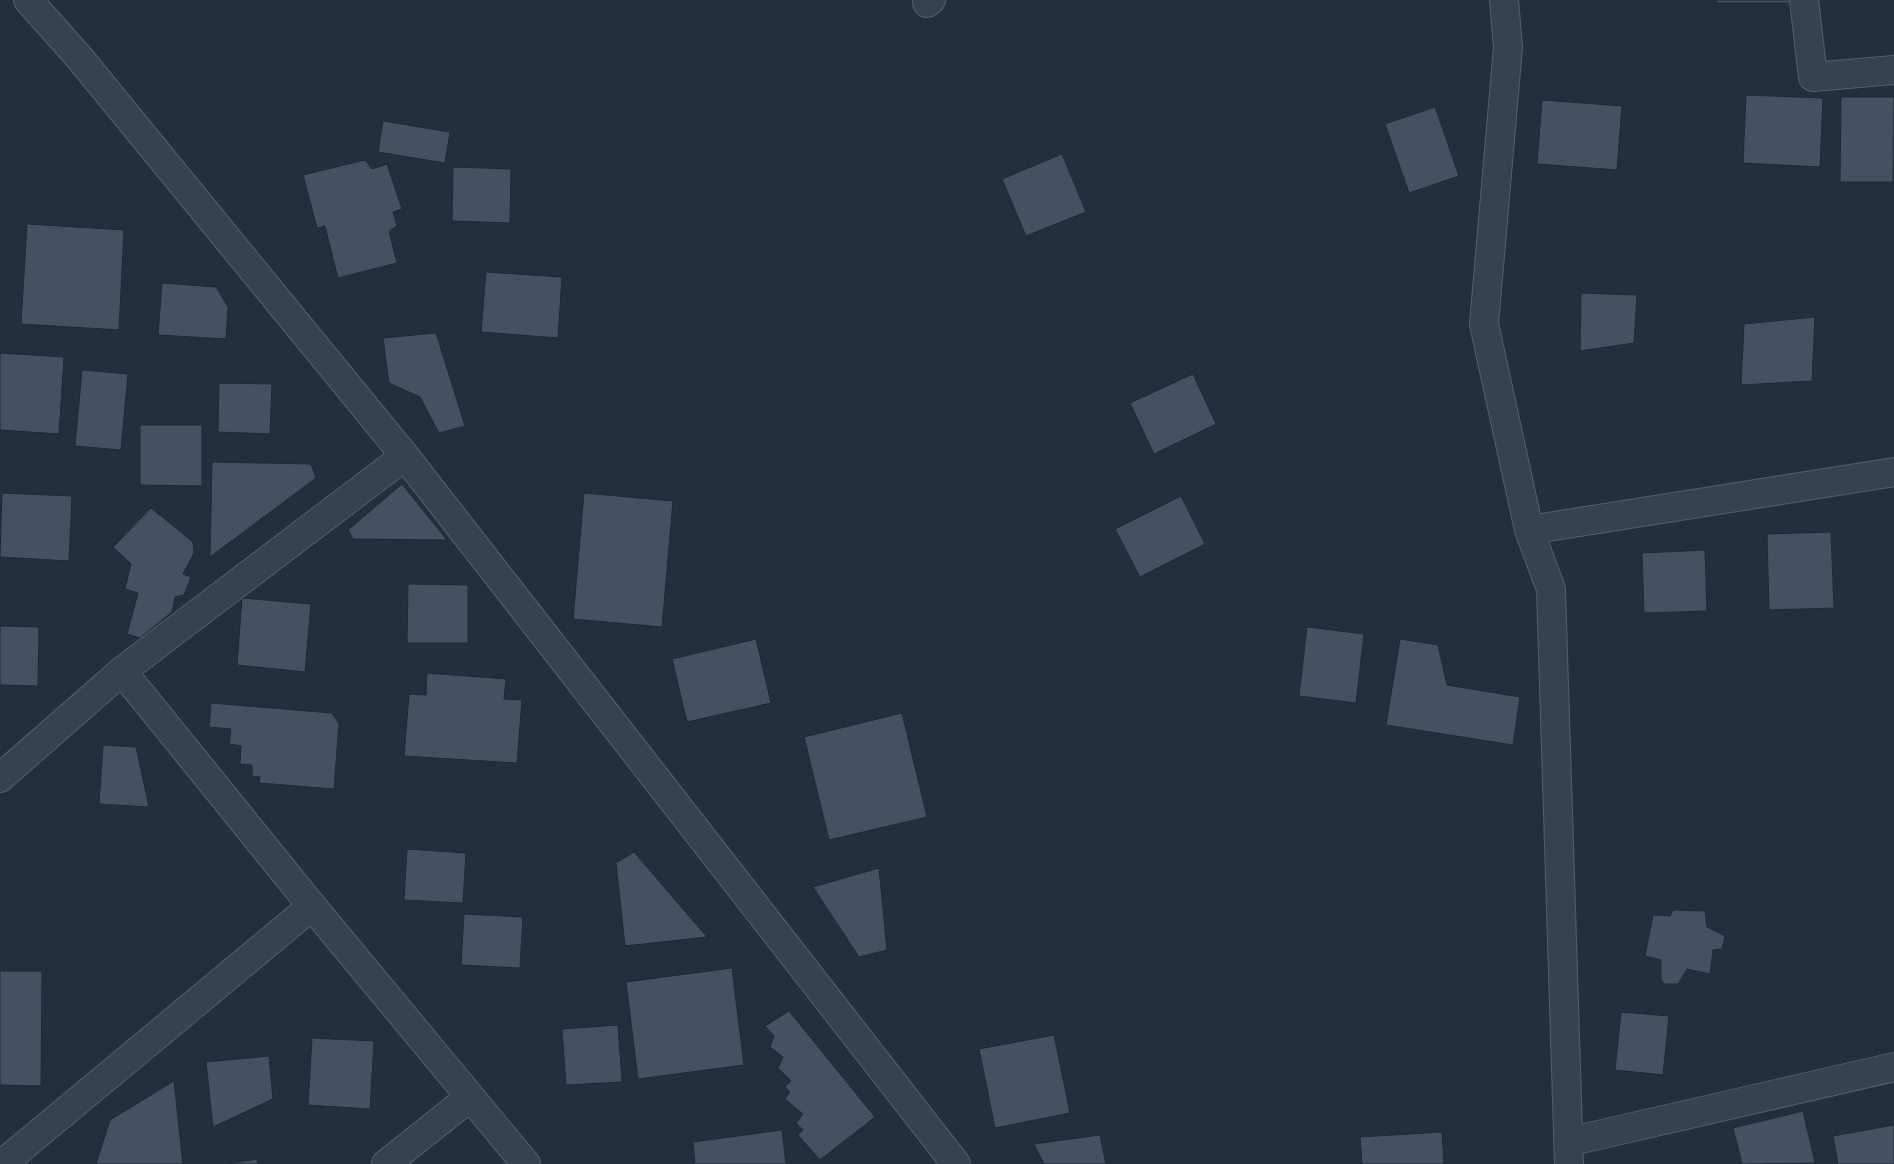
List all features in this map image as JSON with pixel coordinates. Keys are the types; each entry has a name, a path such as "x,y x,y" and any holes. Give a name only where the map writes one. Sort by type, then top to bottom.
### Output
{"street":[{"path":"28,0 78,56 405,456 956,1164"},
{"path":"1504,0 1508,47 1484,324 1529,530 1550,589 1568,1153 1894,1067"},
{"path":"1804,0 1813,77 1894,70"},
{"path":"0,778 122,671 405,456"},
{"path":"1529,530 1894,472"},
{"path":"122,671 312,906 526,1164"},
{"path":"2,1164 312,906"},
{"path":"386,1164 470,1097"}],"building":[{"path":"1716,0 1796,0 1796,3 1717,3"},
{"path":"1746,95 1823,98 1820,167 1743,163"},
{"path":"1841,97 1894,97 1893,182 1840,182"},
{"path":"1542,100 1622,106 1617,170 1537,164"},
{"path":"1435,107 1459,176 1409,193 1385,124"},
{"path":"383,121 450,132 445,163 378,152"},
{"path":"1062,154 1086,212 1026,236 1002,179"},
{"path":"365,160 372,169 387,164 402,209 393,212 397,226 389,231 397,263 338,278 325,226 317,228 303,175"},
{"path":"453,167 511,169 510,223 452,221"},
{"path":"27,224 124,230 119,330 21,324"},
{"path":"486,272 562,277 558,338 481,332"},
{"path":"162,283 216,287 228,307 226,339 158,335"},
{"path":"1581,293 1637,295 1634,343 1580,351"},
{"path":"1815,317 1812,381 1741,385 1744,324"},
{"path":"436,333 465,426 439,433 420,397 389,383 383,338"},
{"path":"0,353 64,357 59,434 0,430"},
{"path":"82,370 128,374 121,450 75,446"},
{"path":"1193,374 1216,424 1154,454 1130,403"},
{"path":"219,383 272,384 270,434 218,432"},
{"path":"140,425 202,425 202,486 140,485"},
{"path":"212,462 311,464 316,478 210,557"},
{"path":"402,484 447,540 353,539 348,530"},
{"path":"2,493 72,496 69,561 0,557"},
{"path":"584,493 673,501 662,627 573,619"},
{"path":"1181,496 1205,544 1140,577 1115,529"},
{"path":"151,508 193,542 194,553 183,574 191,577 184,595 175,597 172,612 140,638 127,634 138,593 125,589 131,564 113,547"},
{"path":"1831,532 1834,608 1769,610 1767,534"},
{"path":"1705,550 1707,611 1644,613 1642,553"},
{"path":"408,584 468,585 468,643 407,643"},
{"path":"242,598 311,604 305,672 237,665"},
{"path":"0,626 39,627 38,686 0,685"},
{"path":"1307,627 1364,634 1356,703 1299,696"},
{"path":"756,639 771,703 687,722 672,659"},
{"path":"1400,639 1438,645 1447,685 1520,697 1513,745 1386,725"},
{"path":"427,673 506,679 504,699 522,700 517,763 404,756 409,694 426,695"},
{"path":"211,703 332,713 339,724 334,789 259,783 260,777 252,776 252,765 240,764 241,746 229,744 231,729 209,727"},
{"path":"902,713 927,817 829,840 804,737"},
{"path":"103,745 136,747 149,807 99,804"},
{"path":"407,849 466,853 463,903 404,900"},
{"path":"634,852 707,937 625,946 616,863"},
{"path":"879,868 887,950 859,957 813,887"},
{"path":"1673,910 1705,911 1707,927 1725,936 1722,949 1713,950 1710,974 1687,969 1678,984 1665,984 1661,980 1661,960 1645,956 1653,915 1670,916"},
{"path":"464,914 523,917 520,968 461,965"},
{"path":"732,968 744,1065 638,1079 626,982"},
{"path":"0,971 42,971 41,1086 0,1085"},
{"path":"789,1011 875,1117 820,1160 798,1135 803,1130 796,1123 803,1114 785,1099 790,1092 785,1087 791,1081 778,1068 783,1057 770,1047 774,1036 765,1026"},
{"path":"1621,1012 1669,1016 1663,1075 1615,1070"},
{"path":"618,1025 622,1082 566,1085 562,1029"},
{"path":"1054,1035 1070,1113 995,1128 979,1049"},
{"path":"312,1038 374,1041 370,1109 308,1105"},
{"path":"269,1056 273,1099 213,1127 206,1062"},
{"path":"174,1081 183,1164 96,1164 110,1120"},
{"path":"1803,1111 1815,1163 1742,1164 1733,1128"},
{"path":"1894,1125 1894,1164 1838,1164 1833,1136"},
{"path":"782,1130 786,1164 695,1164 693,1142"},
{"path":"1442,1132 1444,1164 1362,1164 1360,1137"},
{"path":"1100,1135 1106,1164 1044,1164 1034,1144"},
{"path":"257,1159 258,1164 228,1164"}]}
